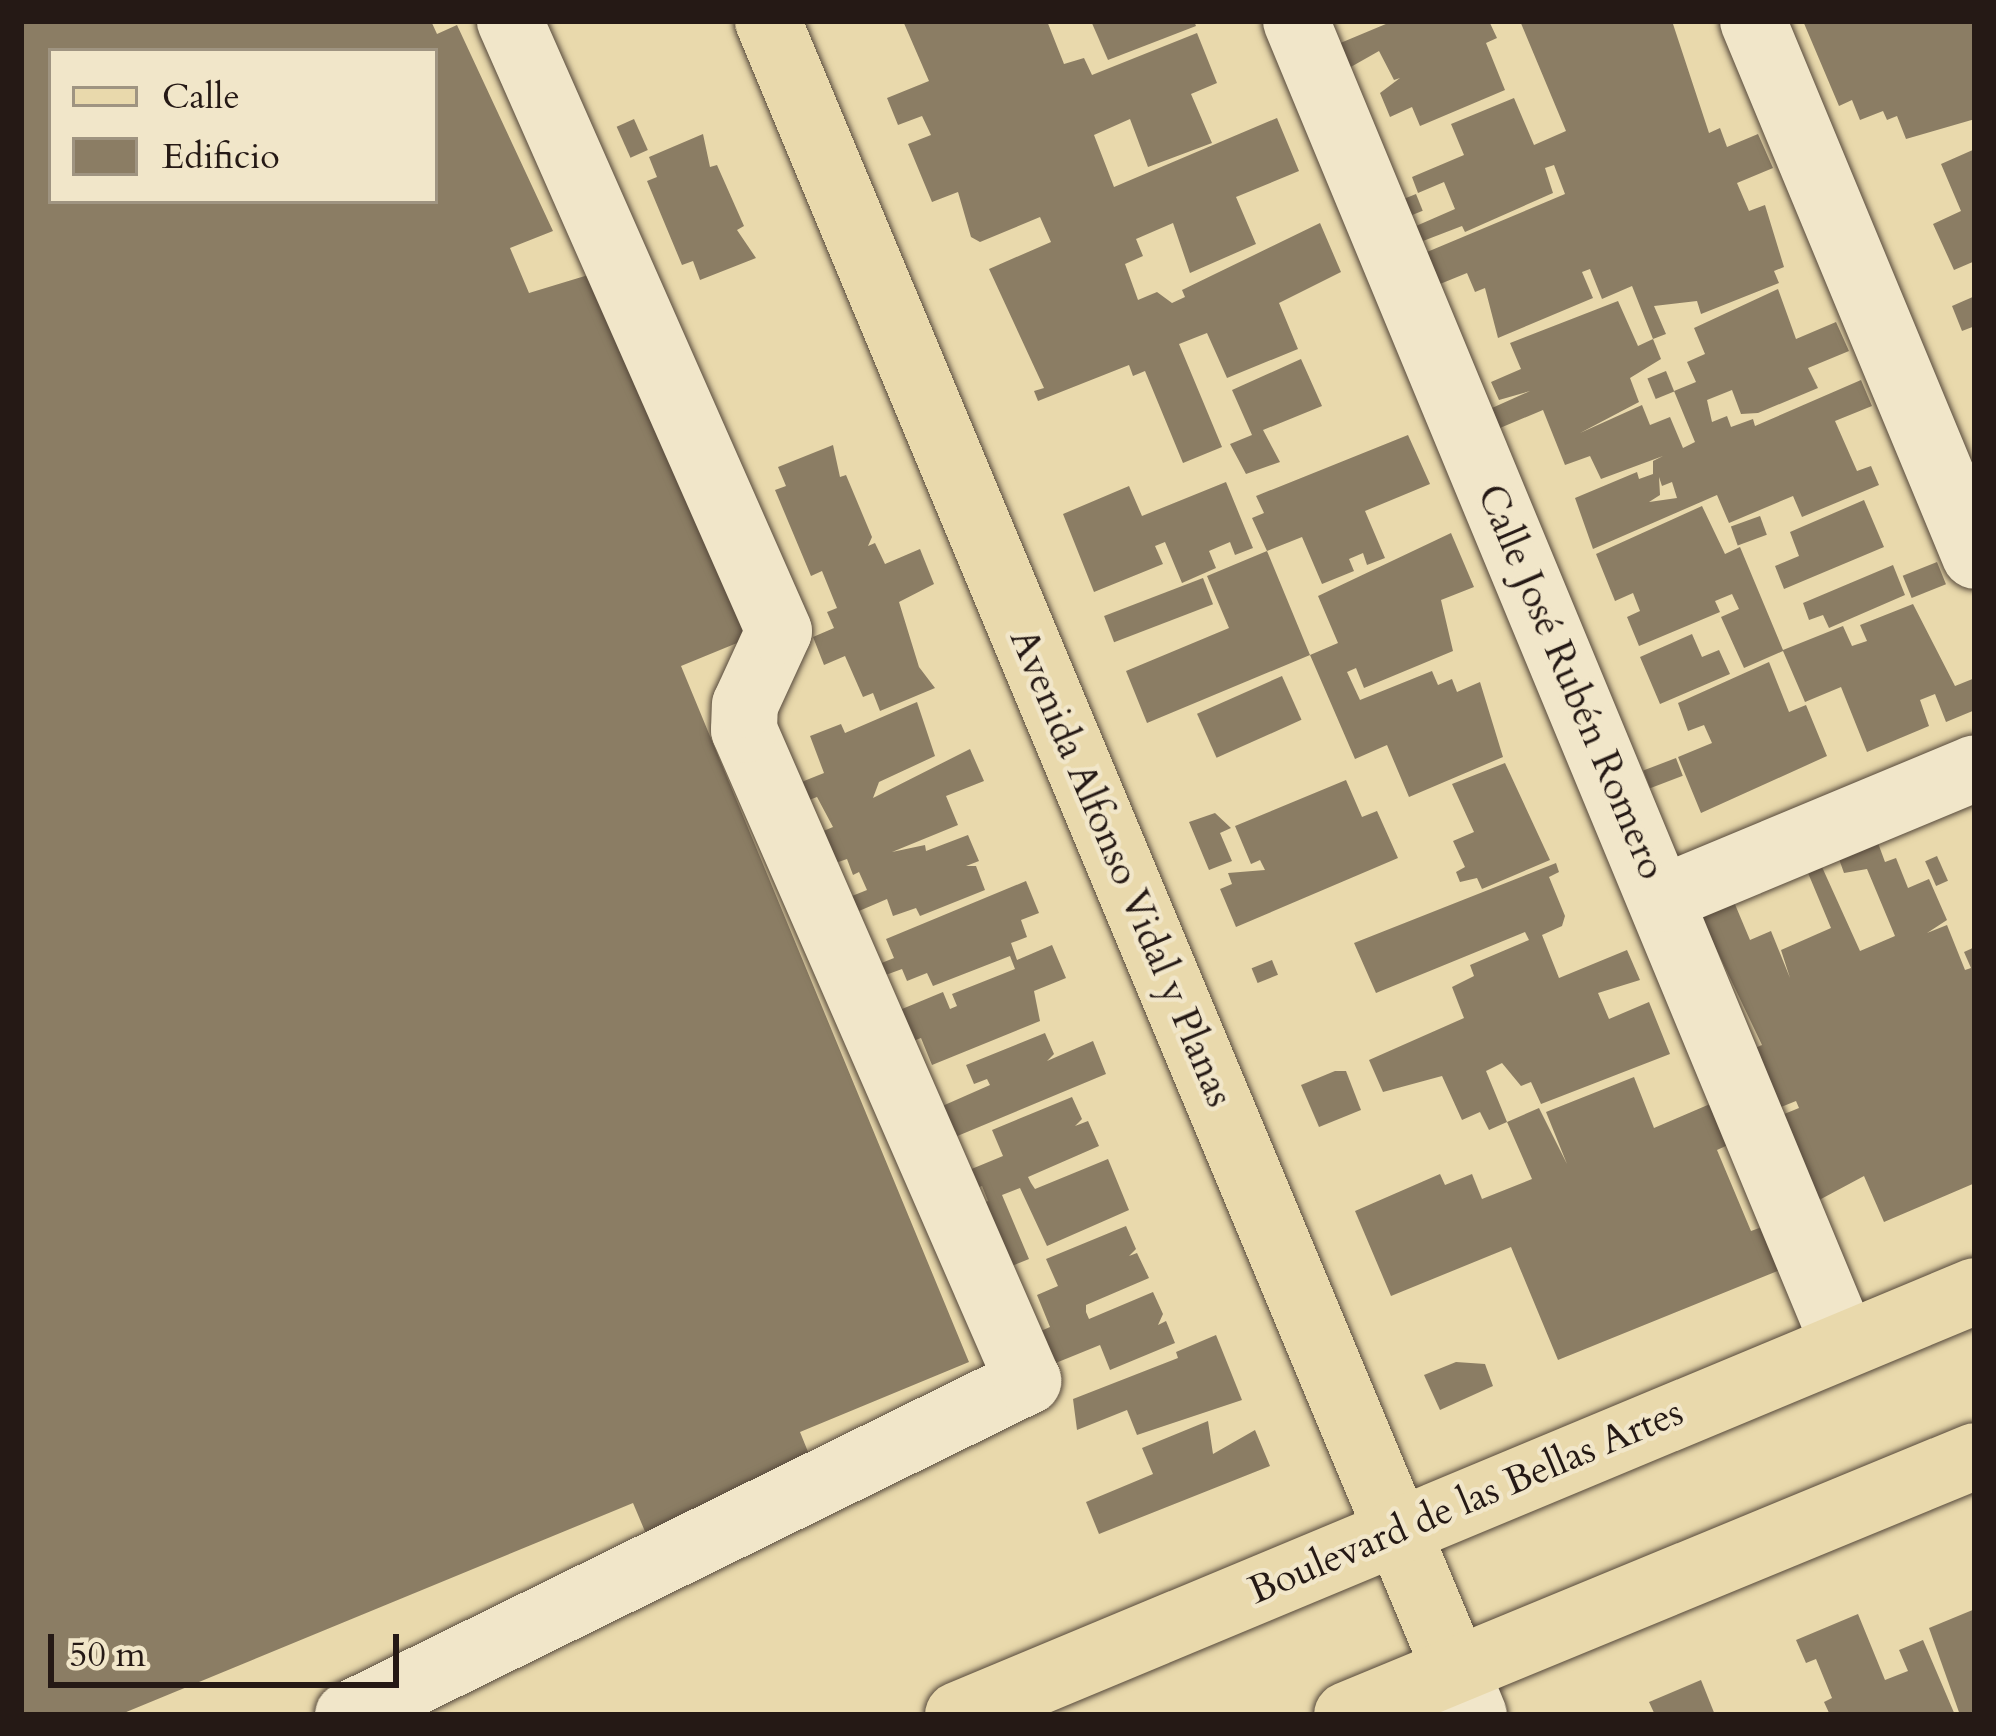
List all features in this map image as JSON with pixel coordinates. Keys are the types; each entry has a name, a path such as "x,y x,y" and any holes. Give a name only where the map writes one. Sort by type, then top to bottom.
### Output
{"main road":[{"name":"Avenida Alfonso Vidal y Planas","path":"768,21 1464,1692"},
{"name":"Boulevard de las Bellas Artes","path":"958,1715 1975,1292"},
{"path":"1347,1715 1464,1692 1975,1456"}],"street":[{"path":"348,1715 1028,1382 744,730 745,705 779,631 510,21"},
{"name":"Calle José Rubén Romero","path":"1296,21 1844,1343"},
{"path":"1753,21 1975,556"},
{"path":"1661,899 1975,768"}],"building":[{"path":"21,21 431,21 437,34 457,25 553,231 510,248 529,293 608,269 759,634 681,666 969,1362 800,1432 819,1479 652,1548 633,1503 119,1715 21,1715"},
{"path":"903,21 1047,21 1064,64 1084,58 1092,75 1197,33 1217,83 1191,94 1212,143 1148,167 1130,119 1094,135 1114,187 1277,118 1299,171 1236,197 1256,244 1190,273 1173,223 1136,239 1143,256 1125,264 1138,300 1157,292 1172,303 1185,297 1182,290 1320,223 1341,272 1279,303 1298,349 1227,378 1207,333 1179,344 1222,447 1183,463 1145,371 1133,376 1129,365 1038,401 1034,391 1044,388 989,269 1051,242 1040,217 980,242 971,237 958,192 932,202 908,144 931,135 922,116 898,125 887,98 929,81"},
{"path":"1091,21 1194,21 1196,26 1108,60"},
{"path":"1393,21 1489,21 1497,38 1486,43 1505,90 1420,126 1412,107 1390,117 1380,93 1400,78 1394,80 1379,51 1349,68 1338,44"},
{"path":"1520,21 1681,21 1673,24 1709,133 1720,128 1727,147 1758,134 1773,168 1737,183 1749,211 1765,205 1784,267 1774,271 1779,283 1701,314 1697,301 1654,306 1666,334 1653,339 1632,286 1602,299 1590,269 1582,272 1593,298 1498,338 1485,288 1475,292 1467,273 1440,284 1427,252 1565,194 1554,165 1545,168 1553,193 1465,232 1462,226 1423,241 1416,226 1455,209 1444,182 1418,193 1412,177 1464,155 1451,124 1514,98 1534,145 1566,131"},
{"path":"1803,21 1975,21 1975,119 1906,139 1897,116 1887,120 1883,111 1860,120 1852,100 1839,106"},
{"path":"634,119 648,150 630,158 617,127"},
{"path":"703,134 710,167 717,165 744,226 737,230 756,258 700,280 693,261 682,265 647,181 657,177 649,157"},
{"path":"1975,149 1975,261 1954,270 1933,224 1961,211 1941,164"},
{"path":"1416,194 1423,211 1412,215 1405,198"},
{"path":"1778,289 1796,339 1836,322 1849,351 1808,368 1818,388 1758,413 1741,414 1732,390 1707,400 1712,422 1727,416 1731,427 1753,419 1755,426 1861,380 1872,406 1835,421 1857,471 1871,466 1879,485 1802,517 1793,496 1729,523 1717,495 1593,549 1575,498 1637,472 1639,479 1653,474 1653,461 1663,456 1601,479 1590,456 1565,465 1543,410 1500,428 1492,408 1530,391 1499,400 1491,382 1521,369 1510,343 1618,301 1638,346 1653,339 1661,359 1630,378 1639,402 1580,433 1642,405 1650,425 1670,417 1683,448 1695,442 1674,391 1696,382 1687,362 1705,354 1694,328","holes":["1659,477 1662,486 1672,482 1677,498 1649,502 1660,495"]},
{"path":"1975,296 1975,326 1962,331 1952,306"},
{"path":"1301,359 1322,406 1263,430 1280,462 1246,474 1230,444 1252,435 1232,390"},
{"path":"1666,371 1674,391 1656,399 1647,378"},
{"path":"1408,435 1430,484 1365,511 1385,558 1367,565 1363,553 1349,559 1354,571 1322,584 1302,537 1267,551 1252,518 1264,513 1256,496"},
{"path":"833,445 840,477 846,475 872,537 868,546 875,543 885,564 920,549 934,584 899,602 919,667 935,688 880,711 873,693 863,697 845,656 824,665 813,637 834,628 827,612 837,608 822,571 811,576 775,490 786,486 778,467"},
{"path":"1226,482 1253,548 1235,555 1230,542 1209,551 1216,568 1182,583 1165,542 1155,546 1163,564 1094,592 1063,514 1129,486 1142,516"},
{"path":"1864,500 1884,547 1784,589 1775,566 1799,556 1790,532"},
{"path":"1702,506 1725,554 1740,547 1783,650 1843,626 1852,646 1867,641 1860,625 1913,604 1955,686 1975,678 1975,710 1946,722 1935,694 1920,700 1929,726 1867,752 1841,687 1805,702 1783,651 1744,668 1721,617 1739,609 1732,594 1715,601 1720,612 1639,646 1627,617 1640,611 1633,593 1615,601 1596,554"},
{"path":"1760,516 1767,535 1738,545 1731,527"},
{"path":"1451,533 1474,587 1441,600 1453,651 1364,688 1356,668 1347,672 1360,700 1432,671 1438,685 1452,679 1457,692 1480,682 1503,757 1409,797 1387,745 1355,759 1310,655 1338,643 1318,596"},
{"path":"1267,551 1310,655 1147,723 1126,671 1229,628 1207,576"},
{"path":"1937,562 1946,584 1912,598 1903,576"},
{"path":"1893,565 1905,595 1829,628 1823,615 1809,620 1803,603"},
{"path":"1203,578 1213,604 1114,642 1104,616"},
{"path":"1692,634 1702,657 1719,650 1730,674 1660,704 1640,657"},
{"path":"1769,662 1789,712 1806,705 1827,756 1701,813 1678,757 1712,743 1704,725 1688,731 1678,703"},
{"path":"1282,676 1302,720 1217,758 1197,714"},
{"path":"917,702 935,756 879,782 873,798 970,749 984,781 946,796 958,825 892,852 925,845 926,851 968,835 979,861 966,866 976,866 985,890 920,916 916,908 893,916 887,899 859,911 852,896 867,890 859,872 853,875 847,859 827,866 814,835 833,827 817,797 801,803 794,785 824,773 810,736 841,724 845,733"},
{"path":"1676,758 1683,776 1650,788 1643,771"},
{"path":"1505,763 1550,860 1482,889 1477,878 1460,882 1456,872 1465,867 1453,841 1474,832 1452,784"},
{"path":"1346,780 1362,817 1377,811 1398,858 1236,927 1220,889 1232,884 1228,873 1265,870 1260,860 1251,864 1235,826"},
{"path":"1215,813 1231,828 1220,833 1232,861 1209,870 1189,822"},
{"path":"1878,843 1885,862 1896,858 1908,888 1929,879 1947,920 1927,933 1947,925 1965,970 1971,968 1964,952 1975,947 1975,1183 1884,1222 1864,1176 1808,1206 1772,1119 1799,1108 1796,1101 1769,1112 1755,1048 1762,1045 1701,917 1734,902 1750,940 1771,931 1790,978 1781,950 1831,928 1808,873 1822,867 1860,951 1895,936 1867,869 1844,873 1839,859"},
{"path":"1937,856 1948,881 1936,886 1925,861"},
{"path":"1556,863 1559,872 1549,877 1565,916 1562,926 1542,935 1559,978 1627,950 1640,980 1598,993 1609,1019 1649,1002 1670,1054 1541,1104 1531,1082 1521,1086 1502,1063 1486,1071 1507,1122 1489,1130 1480,1112 1462,1120 1442,1076 1383,1092 1369,1060 1464,1018 1452,987 1474,976 1470,965 1529,940 1525,932 1376,993 1354,943"},
{"path":"1026,881 1039,913 1021,920 1027,937 1011,943 1017,960 1052,945 1066,978 1034,991 1040,1021 932,1065 921,1038 903,1045 890,1014 943,992 950,1009 957,1006 952,994 1015,969 1010,956 933,986 927,973 907,981 902,969 883,976 879,964 894,958 886,939"},
{"path":"1272,960 1278,975 1258,983 1252,968"},
{"path":"1045,1033 1054,1054 1047,1061 1093,1041 1106,1074 943,1142 931,1111 990,1085 987,1079 974,1084 966,1065"},
{"path":"1346,1071 1361,1110 1319,1127 1301,1085"},
{"path":"1634,1077 1654,1128 1710,1104 1728,1145 1717,1150 1751,1231 1762,1227 1780,1270 1558,1360 1511,1247 1391,1296 1355,1211 1440,1174 1445,1185 1472,1174 1482,1199 1532,1179 1507,1122 1539,1108 1567,1164 1546,1112"},
{"path":"1072,1097 1082,1119 1075,1126 1088,1121 1099,1146 1028,1177 1031,1183 1035,1189 1108,1159 1129,1210 1047,1246 1020,1188 1002,1195 1029,1259 995,1273 970,1209 988,1201 982,1186 963,1193 957,1175 1003,1156 992,1130"},
{"path":"1126,1226 1136,1249 1129,1256 1137,1253 1149,1278 1086,1305 1086,1312 1089,1319 1153,1292 1163,1314 1158,1325 1166,1321 1175,1343 1110,1370 1100,1345 1041,1369 1027,1337 1050,1327 1037,1295 1058,1286 1046,1259"},
{"path":"1216,1335 1242,1400 1137,1435 1127,1410 1077,1430 1073,1399 1178,1358 1176,1352"},
{"path":"1456,1362 1485,1364 1493,1386 1440,1410 1424,1375"},
{"path":"1208,1421 1213,1454 1255,1430 1270,1466 1099,1534 1086,1502 1153,1474 1142,1448"},
{"path":"1975,1609 1975,1715 1960,1715 1929,1628"},
{"path":"1858,1614 1885,1680 1908,1671 1899,1650 1923,1640 1955,1715 1830,1715 1824,1702 1832,1698 1816,1659 1806,1663 1796,1640"},
{"path":"1701,1680 1715,1715 1655,1715 1649,1702"}]}
